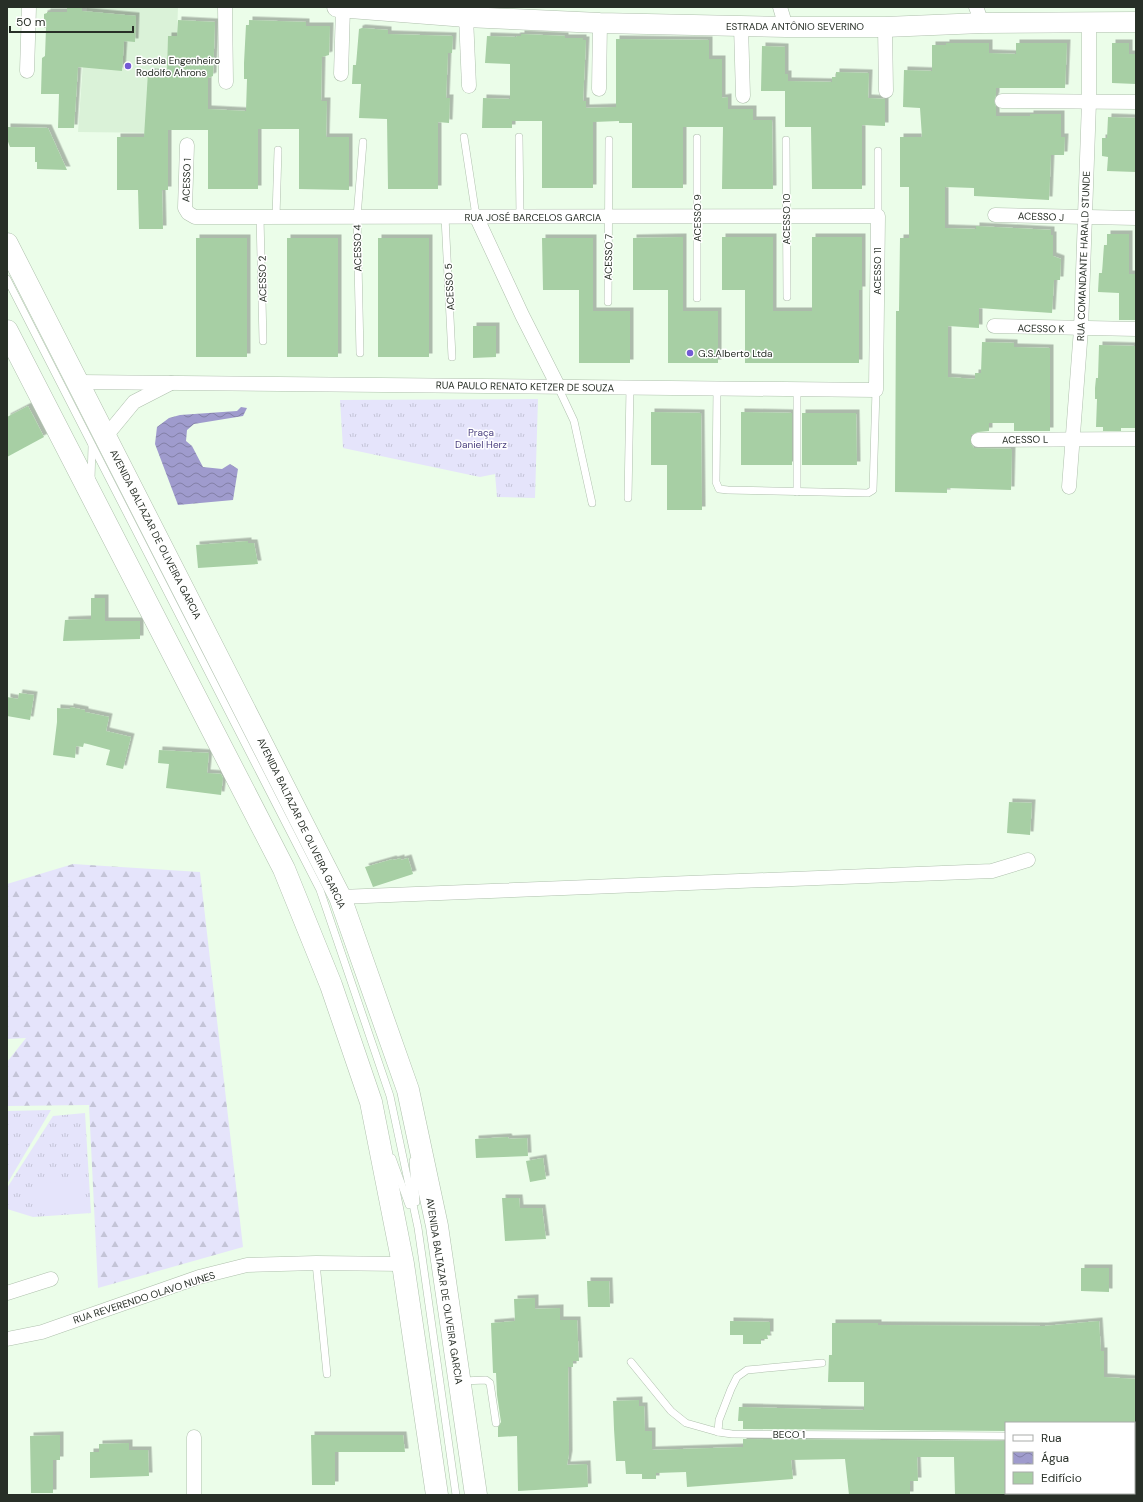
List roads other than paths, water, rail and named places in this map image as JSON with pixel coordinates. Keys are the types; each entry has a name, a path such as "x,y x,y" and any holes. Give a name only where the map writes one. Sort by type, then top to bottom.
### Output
{"main road":[{"name":"ESTRADA ANTÔNIO SEVERINO","path":"340,7 466,17 600,23 786,27 885,27 979,15 1089,24 1127,17"},
{"name":"AVENIDA BALTAZAR DE OLIVEIRA GARCIA","path":"7,244 78,382 99,440 125,473 340,897 408,1090 437,1226 476,1495"},
{"path":"7,331 284,869 331,985 371,1102 403,1264 437,1495"}],"street":[{"path":"27,71 29,7"},
{"path":"225,7 226,82"},
{"name":"ESTRADA ANTÔNIO SEVERINO","path":"340,7 341,74"},
{"path":"780,7 786,27"},
{"path":"466,17 469,86"},
{"path":"599,89 600,23"},
{"name":"RUA COMANDANTE HARALD STUNDE","path":"1069,487 1081,329 1089,102 1089,24"},
{"path":"741,26 742,96"},
{"path":"885,27 886,91"},
{"path":"1002,101 1136,102"},
{"name":"ACESSO 1","path":"187,145 185,208 188,213"},
{"name":"RUA JOSÉ BARCELOS GARCIA","path":"188,213 195,217 878,216"},
{"name":"ACESSO J","path":"995,215 1136,218"},
{"path":"476,216 522,315 558,386"},
{"name":"ACESSO 11","path":"876,390 878,216"},
{"name":"ACESSO K","path":"994,326 1136,329"},
{"name":"RUA PAULO RENATO KETZER DE SOUZA","path":"78,382 876,390"},
{"name":"RUA PAULO RENATO KETZER DE SOUZA","path":"99,440 134,402 173,382"},
{"name":"ACESSO L","path":"978,440 1073,438 1136,439"},
{"path":"340,897 992,871 1028,860"},
{"name":"RUA REVERENDO OLAVO NUNES","path":"7,1339 42,1332 199,1277 247,1266 403,1264"},
{"path":"7,1293 51,1279"},
{"path":"194,1437 194,1495"}],"lane":[{"path":"464,137 476,216"},
{"path":"519,137 520,217"},
{"name":"ACESSO 9","path":"697,138 697,298"},
{"name":"ACESSO 7","path":"608,302 609,140"},
{"name":"ACESSO 10","path":"786,140 787,298"},
{"name":"ACESSO 4","path":"360,353 357,217 363,142"},
{"path":"276,217 278,150"},
{"name":"ACESSO 11","path":"878,151 878,216"},
{"name":"ACESSO 2","path":"260,217 263,341"},
{"name":"ACESSO 5","path":"445,217 452,357"},
{"path":"7,279 99,440 320,890 390,1096 418,1228 456,1495"},
{"path":"558,386 574,421 592,503"},
{"path":"628,498 630,387"},
{"path":"717,389 716,482 720,489 868,493 873,490 876,390"},
{"path":"798,389 798,492"},
{"path":"91,496 99,440"},
{"path":"408,1090 418,1228"},
{"path":"371,1102 387,1146"},
{"path":"390,1154 418,1228"},
{"path":"316,1264 327,1374"},
{"name":"BECO 1","path":"631,1362 670,1412 686,1423 718,1432 732,1434 1005,1436"},
{"path":"718,1432 719,1420 731,1389 737,1377 747,1370 822,1364"},
{"path":"459,1381 486,1380 490,1383 496,1423"}],"water":[{"path":"241,407 247,408 243,416 194,424 187,430 186,441 192,446 203,467 222,469 230,464 238,469 233,500 178,505 155,444 157,427 169,418 180,415 237,411"}],"place":[{"name":"Escola Engenheiro Rodolfo Ahrons","path":"128,66"},
{"name":"G.S.Alberto Ltda","path":"690,353"}],"park label":[{"name":"Praça Daniel Herz","path":"481,438"}]}
